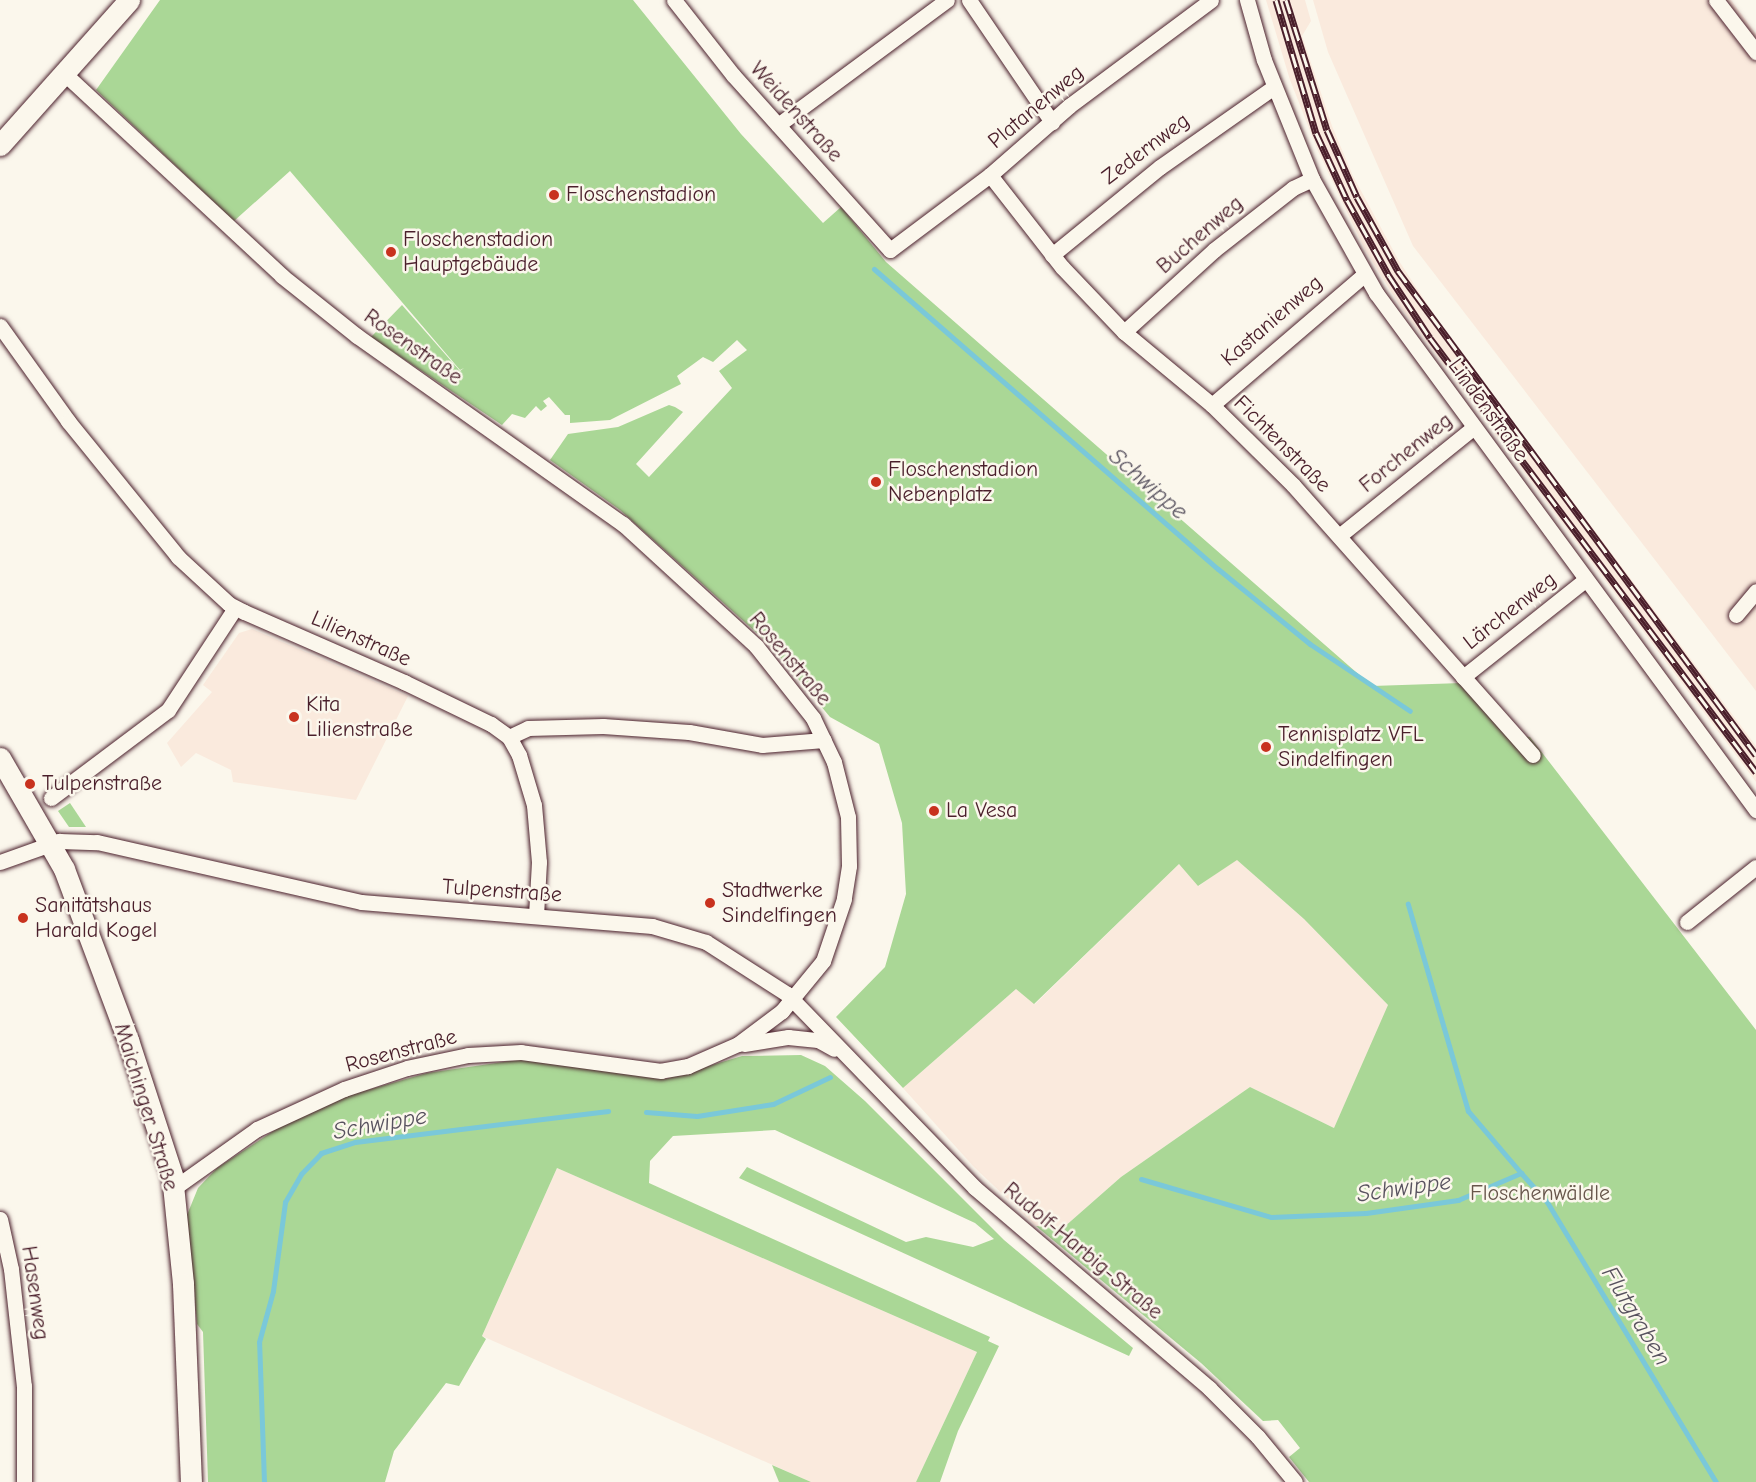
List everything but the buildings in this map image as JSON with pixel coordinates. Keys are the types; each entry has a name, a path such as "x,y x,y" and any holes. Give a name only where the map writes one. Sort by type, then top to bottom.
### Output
{"street":[{"path":"0,145 66,75 129,0"},
{"name":"Weidenstraße","path":"674,0 778,125 890,250"},
{"path":"778,125 947,0"},
{"path":"969,0 1052,122"},
{"name":"Platanenweg","path":"890,250 990,175 1052,122 1211,0"},
{"name":"Lindenstraße","path":"1247,0 1274,87 1312,179 1365,274 1473,428 1756,810"},
{"path":"1716,0 1756,52"},
{"name":"Rosenstraße","path":"66,75 282,276 357,336 582,493 646,544 756,646 799,699 824,740 842,788 848,817 849,866 835,935 823,961 792,1000 738,1044 688,1065 661,1071 521,1052 468,1055 407,1068 344,1089 256,1129 174,1188"},
{"name":"Zedernweg","path":"1052,255 1160,166 1274,87"},
{"name":"Fichtenstraße","path":"990,175 1052,255 1124,332 1212,405 1293,484 1533,755"},
{"name":"Buchenweg","path":"1124,332 1214,250 1293,188 1312,179"},
{"name":"Kastanienweg","path":"1212,405 1365,274"},
{"name":"Lilienstraße","path":"0,326 128,497 191,570 235,608 404,682 491,724 509,737"},
{"name":"Forchenweg","path":"1339,536 1473,428"},
{"name":"Lärchenweg","path":"1463,677 1585,580"},
{"path":"1736,615 1756,591"},
{"path":"51,798 168,710 235,608"},
{"path":"536,916 538,837 534,806 519,755 509,737 528,728 603,726 689,732 762,745 824,740"},
{"name":"Maichinger Straße","path":"0,758 51,843 128,1040 174,1188 183,1284 190,1482"},
{"name":"Tulpenstraße","path":"0,862 51,843 98,842 362,902 536,916 679,931 738,960 792,1000"},
{"path":"1687,922 1756,867"},
{"name":"Rudolf-Harbig-Straße","path":"792,1000 1004,1216 1209,1388 1258,1437 1295,1482"},
{"name":"Rudolf-Harbig-Straße","path":"738,1044 788,1037 808,1039 842,1053"},
{"name":"Hasenweg","path":"0,1219 11,1269 22,1364 24,1482"}],"shaded area":[{"path":"1266,0 1305,0 1311,21 1302,36 1332,126 1353,176 1399,261 1442,327 1756,746 1756,782 1402,309 1365,250 1318,151 1290,80"},
{"path":"1313,0 1731,0 1756,34 1756,691 1413,246 1328,52"},
{"name":"Kita Lilienstraße","path":"252,629 408,696 356,800 233,782 231,770 196,753 181,767 167,743 212,692 203,685 239,633"},
{"path":"1236,859 1304,919 1389,1006 1334,1128 1250,1087 1121,1177 1063,1228 1036,1226 973,1166 903,1088 1016,989 1035,1004 1179,864 1199,886"},
{"path":"557,1168 977,1352 916,1482 811,1482 482,1336"}],"green space":[{"name":"Floschenwäldle","path":"160,0 633,0 741,134 823,223 841,207 886,262 1372,686 1462,683 1518,735 1530,737 1756,1030 1756,1482 1309,1482 1289,1457 1300,1448 1278,1420 1263,1421 1201,1363 1036,1226 1063,1228 1121,1177 1250,1087 1334,1128 1388,1005 1304,919 1237,860 1198,886 1179,864 1034,1004 1016,989 903,1088 836,1017 885,967 906,894 902,823 879,744 830,717 769,644 620,510 550,460 568,434 618,427 669,405 683,412 636,464 649,477 732,388 719,371 747,350 737,340 713,362 703,357 677,376 681,384 610,420 570,423 570,415 565,415 549,397 543,401 547,406 541,411 536,406 525,418 512,414 502,425 371,337 402,305 460,371 464,368 460,370 290,171 234,221 96,90"},
{"path":"70,803 86,827 69,827 58,811"},
{"path":"801,1055 825,1066 865,1101 1004,1240 1133,1348 1129,1356 739,1178 747,1167 906,1242 926,1237 973,1247 994,1239 975,1223 775,1130 673,1136 650,1161 649,1183 990,1337 988,1341 999,1346 958,1431 940,1482 916,1482 977,1352 557,1168 482,1336 486,1339 459,1386 446,1383 394,1451 385,1482 208,1482 203,1332 197,1324 187,1215 198,1188 217,1168 281,1126 343,1097 427,1073 524,1059 665,1079 742,1056"},
{"path":"772,1465 811,1482 779,1482"}],"waterway":[{"name":"Schwippe","path":"874,269 1218,569 1310,644 1410,711"},
{"name":"Schwippe","path":"1141,1179 1271,1217 1366,1213 1458,1200 1521,1173 1468,1111 1408,904"},
{"name":"Schwippe","path":"646,1112 697,1116 773,1104 830,1077"},
{"name":"Schwippe","path":"264,1482 259,1342 273,1291 285,1202 301,1174 321,1153 355,1142 608,1111"},
{"name":"Flutgraben","path":"1521,1173 1547,1202 1716,1482"}],"railway":[{"path":"1276,0 1316,133 1347,200 1389,276 1430,338 1756,772"},
{"path":"1286,0 1327,130 1357,197 1398,271 1756,755"}],"place":[{"name":"Floschenstadion","path":"554,195"},
{"name":"Floschenstadion Hauptgebäude","path":"391,252"},
{"name":"Floschenstadion Nebenplatz","path":"876,482"},
{"name":"Kita Lilienstraße","path":"294,717"},
{"name":"Tennisplatz VFL Sindelfingen","path":"1266,747"},
{"name":"Tulpenstraße","path":"30,784"},
{"name":"La Vesa","path":"934,811"},
{"name":"Stadtwerke Sindelfingen","path":"710,903"},
{"name":"Sanitätshaus Harald Kogel","path":"23,918"}]}
